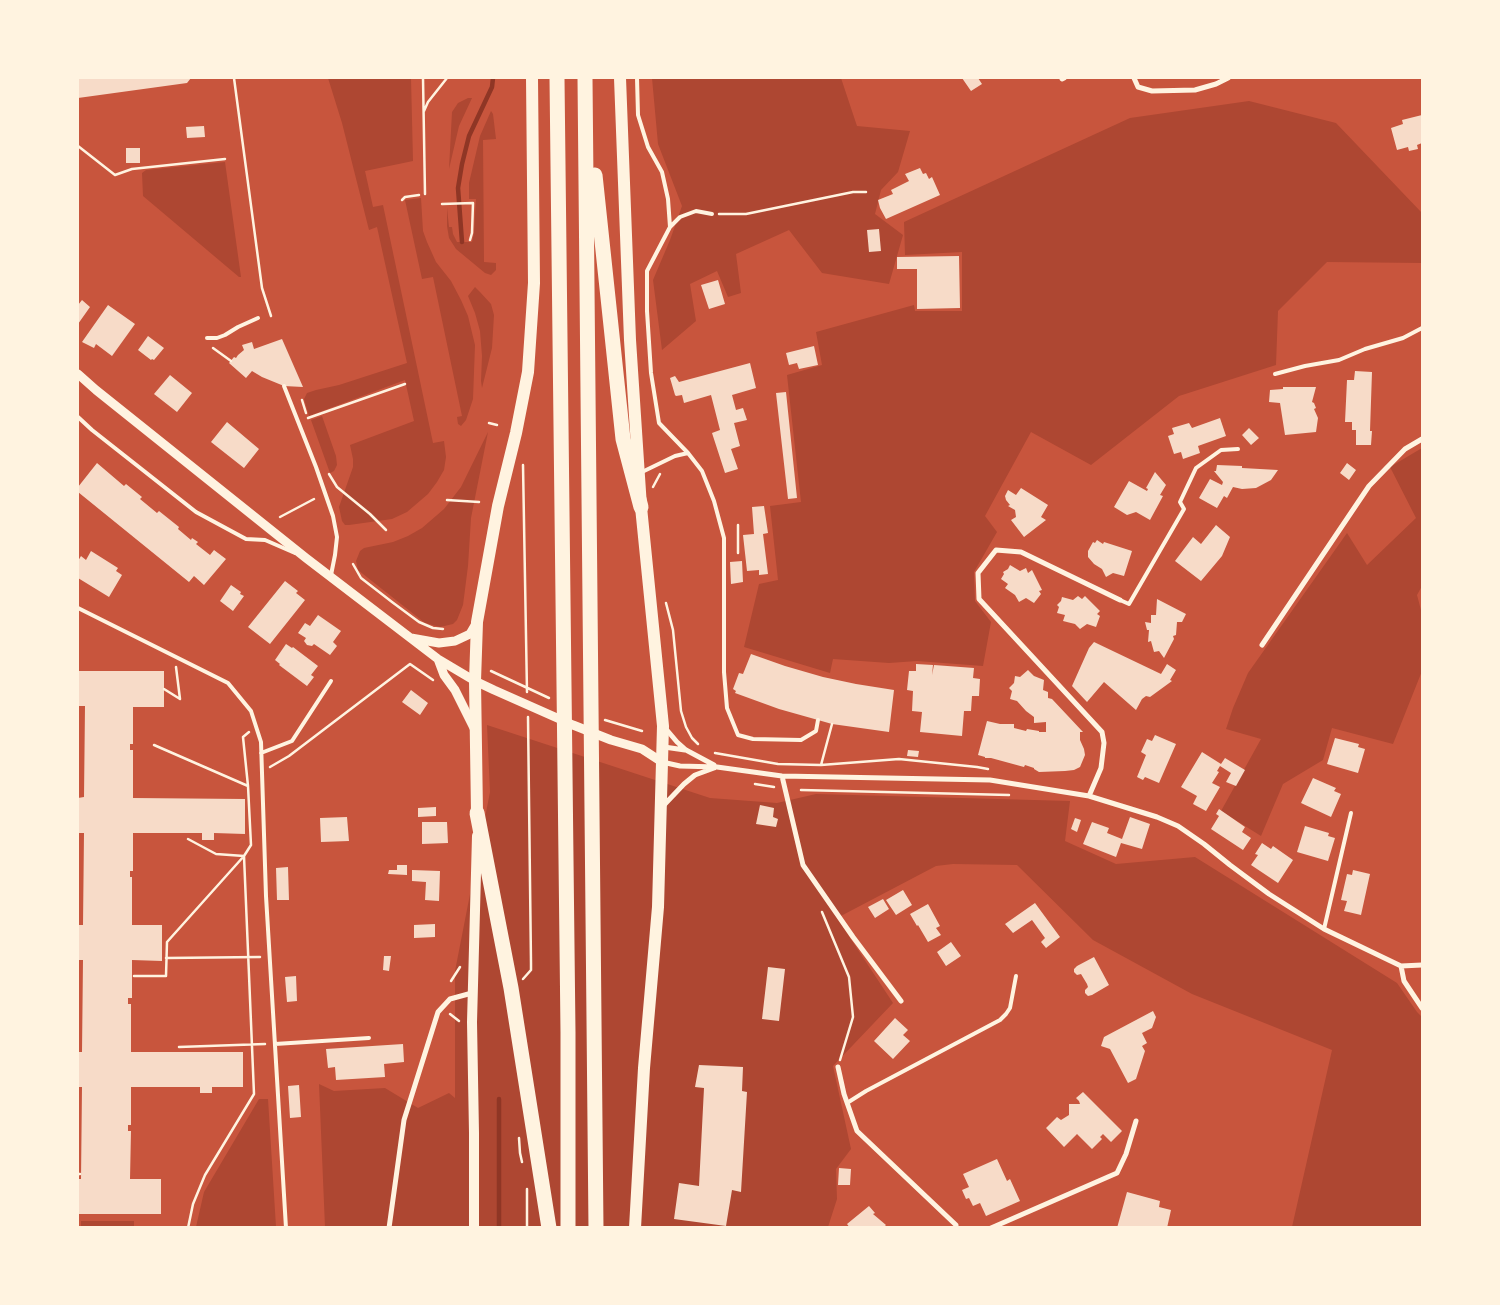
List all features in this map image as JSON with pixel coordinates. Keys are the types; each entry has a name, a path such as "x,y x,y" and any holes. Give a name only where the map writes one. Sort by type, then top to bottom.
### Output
{"highway":[{"path":"557,78 568,1032 568,1228"},
{"path":"586,79 622,439 641,508"},
{"path":"586,79 596,1228"},
{"path":"477,813 511,988 549,1228"}],"main road":[{"path":"474,1228 472,992 477,813 475,681 477,622 498,506 516,433 528,372 534,283 532,78"},
{"path":"620,78 630,340 641,508 663,726 658,907 644,1068 635,1228"}],"street":[{"path":"1134,78 1138,87 1152,91 1195,90 1216,84 1228,78"},
{"path":"78,374 306,558 438,659 475,681 572,725 611,740 642,749 662,762 680,766 717,766 782,776 990,780 1089,796 1157,817 1178,826 1269,894 1324,929 1401,966 1422,965"},
{"path":"1262,645 1369,486 1405,449 1422,439"},
{"path":"1089,796 1101,768 1104,743 1102,732 979,599 978,573 996,550 1020,552 1120,600"},
{"path":"408,637 439,643 455,641 470,634 477,622"},
{"path":"438,659 444,675 455,690 476,732"},
{"path":"663,726 686,750 717,766"},
{"path":"642,749 662,747 686,750"},
{"path":"661,808 695,775 717,766"},
{"path":"782,776 803,865 853,937 901,1001"},
{"path":"1401,966 1404,981 1422,1008"},
{"path":"389,1228 404,1120 438,1012 450,999 472,992"},
{"path":"838,1066 847,1103 857,1131 956,1225 956,1228"},
{"path":"991,1228 1116,1173 1126,1154 1136,1121"}],"lane":[{"path":"638,78 638,115 648,147 662,172 668,199 670,227"},
{"path":"712,214 696,212 680,217 670,227 647,271 647,311 651,373 659,423 688,453 702,471 714,501 724,538 724,672 727,708 738,735 753,739 801,740 816,730 818,720"},
{"path":"207,338 217,338 258,318"},
{"path":"1275,374 1339,360 1365,349 1403,338 1422,328"},
{"path":"284,386 333,516 337,538 331,577"},
{"path":"78,417 196,512 246,539 265,540 306,558"},
{"path":"1120,600 1129,604 1184,509 1180,502 1196,468 1221,450 1238,449"},
{"path":"639,474 675,456 688,453"},
{"path":"78,608 228,684 251,711 261,742 269,957 286,1228"},
{"path":"261,753 292,741 331,681"},
{"path":"1324,929 1351,813"},
{"path":"847,1103 1000,1020 1010,1008 1016,976"},
{"path":"274,1044 369,1038"}],"path":[{"path":"234,78 262,288 270,316"},
{"path":"423,78 425,194"},
{"path":"423,112 428,102 447,78"},
{"path":"78,146 115,176 132,169 225,159"},
{"path":"712,214 746,214 853,192 866,192"},
{"path":"402,200 405,197 419,195"},
{"path":"442,204 473,203 470,240"},
{"path":"207,338 210,345 231,361"},
{"path":"308,418 405,384"},
{"path":"489,423 497,425"},
{"path":"652,488 661,473"},
{"path":"337,487 386,530"},
{"path":"280,516 314,499"},
{"path":"446,500 478,502"},
{"path":"738,525 738,553"},
{"path":"732,547 738,547"},
{"path":"353,564 361,578 419,622 440,629 450,629"},
{"path":"664,596 673,630 681,711 686,727 692,738 699,745"},
{"path":"164,690 180,699 174,657"},
{"path":"267,769 289,756 410,664 438,683"},
{"path":"821,765 832,724"},
{"path":"134,976 166,976 167,942 244,856 251,844 243,737 256,726"},
{"path":"154,745 248,786"},
{"path":"714,753 778,764 821,765 899,760 977,766 996,770"},
{"path":"750,783 778,788"},
{"path":"800,790 1010,794"},
{"path":"188,839 216,854 244,856"},
{"path":"188,1228 192,1204 205,1175 254,1094 244,856"},
{"path":"822,912 849,977 852,1001 853,1017 838,1066"},
{"path":"166,958 269,957"},
{"path":"451,981 464,962"},
{"path":"448,1014 462,1024"},
{"path":"179,1047 274,1044"},
{"path":"526,1187 527,1228"}],"shaded area":[{"path":"328,78 411,78 413,161 365,171 373,207 383,205 433,443 444,441 446,457 444,470 437,482 428,494 407,512 392,519 349,525 345,525 342,521 339,507 353,467 350,445 414,421 405,380 309,416 304,399 307,393 339,385 407,363 377,227 369,230 342,123"},
{"path":"652,78 841,78 857,126 910,131 898,172 881,190 875,214 903,235 889,284 822,273 789,230 736,254 741,293 728,297 717,271 690,284 696,321 662,350 653,280 682,206 658,144"},
{"path":"472,98 459,126 449,169 452,112 458,103"},
{"path":"1249,101 1336,123 1422,213 1422,263 1327,262 1278,311 1276,365 1179,396 1091,465 1031,432 985,516 997,532 974,572 975,601 991,622 983,666 917,661 889,663 833,659 830,673 744,647 759,584 778,580 770,506 801,502 787,375 822,365 816,332 914,305 915,311 962,311 962,252 905,255 904,222 1130,118"},
{"path":"491,111 496,139 483,140 484,262 496,263 496,270 491,275 485,273 456,249 449,238 447,208 449,227 452,227 457,242 472,242 476,199 469,199 469,183 480,136"},
{"path":"225,162 241,277 143,196 142,173 146,170"},
{"path":"421,198 423,231 427,242 436,262 451,281 461,300 468,316 475,345 473,399 466,420 461,426 458,424 457,417 462,416 433,277 422,279 405,200"},
{"path":"475,287 491,304 494,315 492,348 482,388 480,331 468,296"},
{"path":"322,416 336,456 337,465 334,471 330,473 311,420"},
{"path":"488,432 471,518 463,605 457,620 453,624 440,627 425,623 358,570 356,561 360,551 364,548 393,542 408,536 422,528 444,509 461,487"},
{"path":"1422,448 1422,586 1417,595 1422,614 1422,671 1393,744 1332,728 1323,760 1283,784 1261,836 1221,811 1261,739 1226,729 1233,708 1248,673 1347,533 1367,565 1416,518 1390,467"},
{"path":"487,725 710,798 777,803 816,794 1070,801 1065,841 1116,864 1195,857 1397,983 1422,1017 1422,1227 1292,1227 1332,1050 1192,994 1093,940 1017,865 953,864 936,866 837,918 893,1003 833,1066 851,1149 836,1169 837,1199 828,1227 325,1227 319,1084 334,1091 385,1088 418,1108 449,1093 455,1098 455,971 490,792"},
{"path":"259,1099 268,1099 276,1227 196,1227 204,1192"},
{"path":"81,1221 134,1221 134,1227 81,1227"}],"building":[{"path":"78,78 191,78 187,83 78,98"},
{"path":"962,78 978,78 982,84 971,91"},
{"path":"1422,115 1422,143 1417,145 1418,149 1409,151 1408,147 1397,150 1391,128 1403,124 1402,120"},
{"path":"204,126 205,137 187,138 186,127"},
{"path":"126,148 140,148 140,163 126,163"},
{"path":"920,168 929,179 932,177 940,195 886,219 878,200 893,194 891,190 909,181 905,174"},
{"path":"879,229 881,251 869,252 867,230"},
{"path":"959,256 960,308 917,309 917,269 897,269 897,257"},
{"path":"718,280 725,304 709,309 701,285"},
{"path":"82,300 90,307 78,324 78,305"},
{"path":"108,305 135,324 112,356 96,344 94,348 82,342"},
{"path":"148,336 164,348 154,360 151,360 138,350"},
{"path":"282,339 303,387 284,386 252,371 246,378 229,363 244,350 242,345 252,342 254,349"},
{"path":"814,346 818,365 799,369 797,363 789,365 786,353"},
{"path":"750,363 756,388 732,395 736,410 743,408 747,420 734,423 740,446 731,449 738,469 725,473 712,433 720,430 711,395 684,403 682,395 675,395 670,378 675,376 679,382"},
{"path":"1355,371 1372,372 1371,445 1356,445 1356,430 1352,430 1352,422 1345,422 1347,380 1354,380"},
{"path":"170,375 192,393 177,412 154,394"},
{"path":"1283,387 1316,387 1312,402 1316,408 1314,409 1318,418 1316,432 1285,435 1280,403 1269,402 1270,390 1283,389"},
{"path":"786,392 797,498 788,499 776,393"},
{"path":"1220,418 1226,436 1198,446 1200,453 1183,459 1181,452 1174,454 1168,436 1174,434 1172,428 1189,423 1192,428"},
{"path":"227,422 259,449 244,468 211,442"},
{"path":"1249,428 1259,438 1251,445 1242,435"},
{"path":"97,463 124,486 126,484 142,497 140,499 157,513 159,511 179,527 178,529 191,540 192,538 198,542 196,544 210,555 214,550 226,559 204,585 194,576 189,582 78,492 78,487"},
{"path":"1347,463 1356,470 1349,480 1340,473"},
{"path":"1217,465 1278,470 1271,480 1256,488 1242,489 1233,487 1227,498 1224,496 1217,508 1199,498 1210,479 1222,485 1223,482 1214,471 1216,471"},
{"path":"1155,472 1166,485 1160,495 1163,496 1150,520 1136,512 1127,515 1114,507 1129,481 1147,491 1148,489 1146,488"},
{"path":"1021,488 1048,505 1041,517 1046,520 1024,537 1011,520 1016,517 1015,510 1008,506 1010,505 1005,496 1008,490 1016,495"},
{"path":"764,506 768,533 763,534 768,574 759,575 759,570 747,571 743,535 754,534 752,507"},
{"path":"1216,525 1230,537 1222,556 1201,581 1175,561 1193,537 1201,544"},
{"path":"1097,540 1103,544 1104,542 1132,551 1124,576 1113,573 1106,577 1102,569 1088,557 1088,551 1093,542 1095,543"},
{"path":"91,551 118,568 116,571 122,575 109,597 78,578 78,561 81,556 86,560"},
{"path":"742,561 743,582 731,584 730,562"},
{"path":"1010,565 1020,571 1026,568 1028,573 1032,570 1042,590 1039,591 1041,594 1034,603 1026,598 1019,602 1015,595 1005,588 1008,584 1001,579 1004,574 1003,572"},
{"path":"285,581 298,591 296,593 305,600 270,644 248,627"},
{"path":"231,585 244,596 233,611 220,601"},
{"path":"1078,596 1082,599 1085,596 1100,611 1097,614 1100,616 1096,627 1087,624 1080,629 1075,624 1063,621 1065,615 1057,613 1059,607 1057,605 1062,597 1073,600"},
{"path":"1157,599 1186,614 1182,622 1177,622 1176,635 1173,636 1174,639 1164,658 1159,651 1154,652 1151,641 1148,642 1149,630 1147,630 1145,622 1151,623 1151,615 1156,615"},
{"path":"318,615 341,631 333,642 337,646 330,655 314,644 312,646 307,645 304,641 306,638 298,633 305,623 310,626"},
{"path":"1094,642 1161,674 1167,664 1176,670 1170,680 1172,681 1150,697 1146,696 1142,699 1136,710 1104,682 1087,702 1072,686 1089,648"},
{"path":"286,644 318,666 311,675 314,677 307,686 275,660"},
{"path":"751,654 823,677 894,690 889,732 832,724 779,709 735,693 736,691 733,689 739,673 743,674"},
{"path":"916,664 933,665 932,675 934,665 974,668 973,678 980,679 979,696 972,696 971,711 964,711 962,736 920,732 922,712 912,711 913,691 907,690 909,671 916,671"},
{"path":"1028,670 1034,676 1044,680 1043,690 1048,692 1048,698 1052,699 1083,732 1080,732 1080,740 1085,755 1080,767 1074,770 1039,772 1025,765 1024,767 978,755 987,721 1000,724 1014,724 1014,728 1026,731 1027,729 1046,732 1046,722 1034,723 1034,717 1017,701 1010,699 1012,691 1009,688 1014,683 1015,676 1020,677"},
{"path":"78,671 164,671 164,707 133,707 133,744 130,744 130,750 133,750 133,798 245,799 245,834 214,833 214,840 202,840 202,833 133,833 133,871 130,871 130,877 132,877 132,925 162,925 162,961 132,960 132,998 128,998 128,1004 131,1004 131,1052 243,1052 243,1087 212,1087 212,1093 200,1093 200,1087 131,1087 131,1125 128,1125 128,1131 131,1131 130,1179 161,1179 161,1214 78,1214 78,1179 81,1179 82,1087 78,1087 78,1052 82,1052 83,960 78,960 78,925 83,925 84,833 78,833 78,798 84,797 85,706 78,706"},
{"path":"411,690 428,703 420,715 402,702"},
{"path":"1155,735 1176,744 1159,783 1145,777 1143,780 1137,777 1146,755 1141,752 1147,739 1152,741"},
{"path":"1335,738 1359,744 1358,747 1365,749 1358,773 1327,764"},
{"path":"908,750 919,751 918,757 907,756"},
{"path":"1202,752 1221,764 1225,758 1245,770 1236,786 1226,782 1231,773 1220,766 1217,771 1219,772 1212,783 1220,787 1206,811 1193,804 1197,796 1181,787"},
{"path":"1313,778 1336,788 1334,791 1341,794 1331,817 1301,803"},
{"path":"760,805 774,808 773,817 778,819 776,827 756,824"},
{"path":"436,807 436,816 418,817 418,808"},
{"path":"1219,809 1245,827 1242,832 1251,838 1243,850 1211,829 1219,816 1216,814"},
{"path":"347,817 349,841 321,842 320,818"},
{"path":"1130,817 1150,824 1142,849 1121,843 1116,857 1083,844 1092,822 1109,828 1107,833 1122,839"},
{"path":"1075,818 1081,820 1077,832 1071,829"},
{"path":"422,822 447,822 448,843 422,844"},
{"path":"1305,826 1329,833 1328,836 1335,838 1328,861 1297,852"},
{"path":"1262,843 1271,849 1273,846 1293,860 1278,883 1251,865 1258,855 1255,854"},
{"path":"397,865 407,865 407,875 388,874 389,870 397,870"},
{"path":"288,867 289,900 277,900 276,868"},
{"path":"412,870 440,871 439,901 425,900 426,882 412,881"},
{"path":"1353,870 1370,874 1361,915 1344,911 1347,901 1341,900 1347,874 1352,875"},
{"path":"903,890 912,905 896,915 886,900"},
{"path":"883,899 889,909 875,918 868,907"},
{"path":"1035,903 1060,937 1046,948 1041,942 1045,938 1032,920 1013,933 1005,924"},
{"path":"928,904 940,926 936,928 941,935 928,942 910,914"},
{"path":"435,924 435,937 414,938 414,925"},
{"path":"951,942 961,956 946,966 937,952"},
{"path":"384,956 391,956 389,971 383,970"},
{"path":"1094,957 1109,985 1088,996 1085,993 1088,987 1087,984 1081,974 1077,975 1074,969"},
{"path":"768,967 785,969 779,1021 762,1019"},
{"path":"296,976 297,1001 287,1002 285,977"},
{"path":"1153,1011 1156,1017 1152,1028 1142,1033 1147,1043 1142,1046 1145,1051 1136,1079 1128,1083 1110,1049 1101,1046 1104,1037"},
{"path":"895,1018 908,1030 903,1035 910,1041 893,1059 874,1041"},
{"path":"403,1044 404,1062 384,1064 385,1077 336,1080 335,1067 328,1068 326,1049"},
{"path":"699,1065 743,1067 742,1091 747,1092 741,1192 732,1190 726,1226 674,1219 679,1183 699,1186 704,1088 695,1087"},
{"path":"299,1085 301,1117 290,1118 288,1086"},
{"path":"1083,1092 1122,1131 1111,1142 1103,1134 1100,1137 1102,1139 1092,1149 1077,1134 1064,1147 1046,1128 1057,1117 1061,1120 1069,1115 1069,1104 1080,1104 1076,1098"},
{"path":"997,1159 1007,1181 1010,1179 1020,1201 986,1216 980,1203 973,1206 969,1198 966,1199 962,1190 969,1187 963,1174"},
{"path":"839,1168 851,1169 850,1185 838,1185"},
{"path":"1127,1192 1160,1201 1159,1207 1171,1210 1167,1228 1117,1228"},
{"path":"869,1206 875,1213 873,1214 886,1225 883,1228 850,1228 847,1224"}],"waterway":[{"path":"462,242 458,188 462,164 469,136 492,87 493,78"},
{"path":"499,1099 499,1228"}]}
